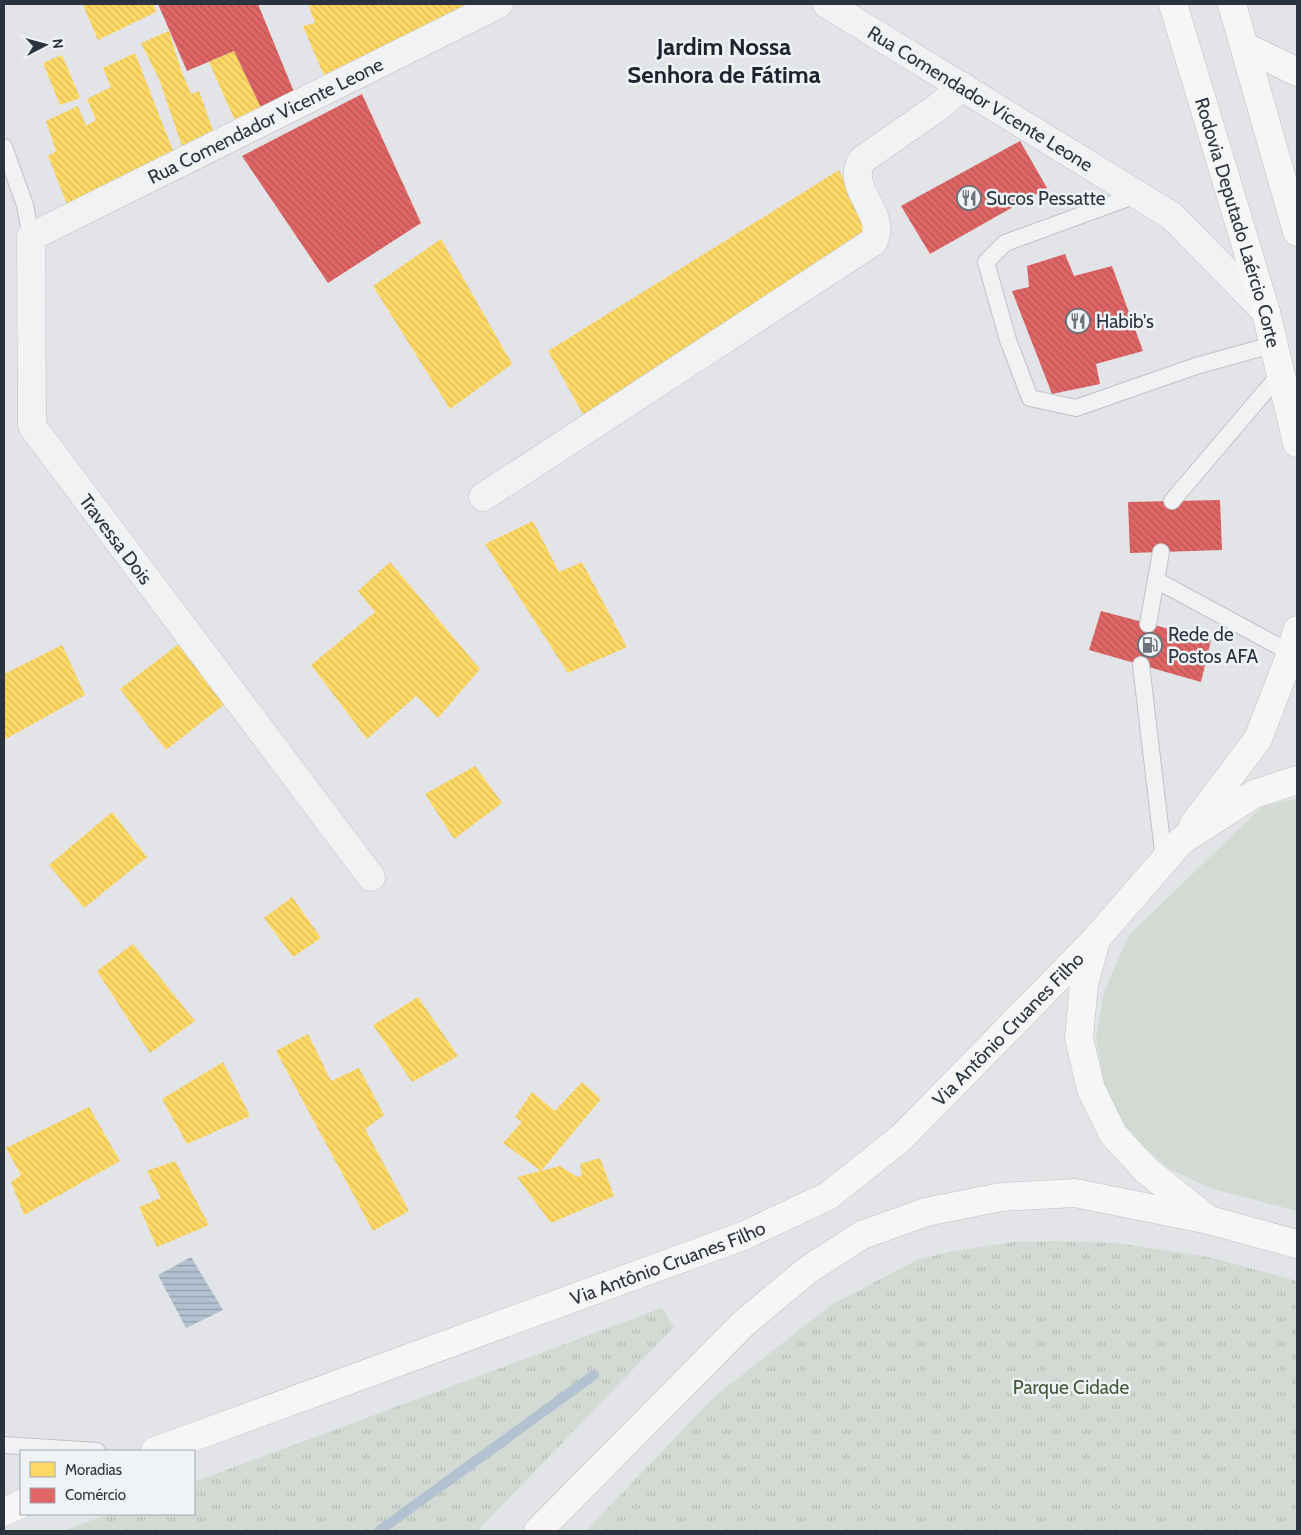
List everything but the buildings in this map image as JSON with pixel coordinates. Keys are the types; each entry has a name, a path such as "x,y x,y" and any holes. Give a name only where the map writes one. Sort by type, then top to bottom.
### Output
{"main road":[{"name":"Rodovia Deputado Laércio Corte","path":"1173,4 1266,312 1272,344 1297,443"},
{"path":"1232,4 1297,232"},
{"path":"1244,46 1297,72"},
{"path":"1173,850 1258,739 1294,641"},
{"path":"1173,850 1254,794 1297,780"},
{"name":"Via Antônio Cruanes Filho","path":"158,1450 743,1236 828,1196 901,1138 1096,939 1173,850"},
{"path":"1096,939 1084,984 1080,1038 1091,1089 1113,1134 1146,1170 1210,1220"},
{"path":"538,1531 744,1323 809,1269 862,1235 926,1212 1001,1197 1075,1193 1210,1220 1297,1244"},
{"path":"4,1512 20,1504"}],"street":[{"name":"Rua Comendador Vicente Leone","path":"31,237 499,4"},
{"name":"Rua Comendador Vicente Leone","path":"827,4 1172,216 1266,312"},
{"path":"483,497 873,242 878,234 877,225 856,177 857,168 862,160 941,105 962,86"},
{"name":"Travessa Dois","path":"31,237 32,426 372,877"}],"lane":[{"name":"Travessa Dois","path":"4,147 25,205 31,237"},
{"path":"1139,194 1005,243 986,262 1008,340 1030,398 1076,408 1196,366 1272,344"},
{"path":"1172,501 1280,374"},
{"path":"1148,624 1161,552"},
{"path":"1156,580 1294,641"},
{"path":"1141,665 1173,850"},
{"path":"4,1445 82,1450"}],"green space":[{"path":"1297,798 1297,1211 1210,1188 1168,1168 1127,1132 1104,1085 1096,1037 1104,992 1129,935 1262,807"},
{"name":"Parque Cidade","path":"1014,1242 1116,1243 1209,1257 1297,1281 1297,1531 586,1531 714,1397 831,1305 917,1260 953,1251"},
{"path":"662,1308 674,1327 477,1531 62,1531 106,1515 195,1515 195,1482"}],"water":[{"path":"191,1257 223,1310 186,1328 158,1275"}],"waterway":[{"path":"379,1531 594,1375"}],"place":[{"name":"Sucos Pessatte","path":"969,198"},
{"name":"Habib's","path":"1078,321"},
{"name":"Rede de Postos AFA","path":"1150,645"}],"district":[{"name":"Jardim Nossa Senhora de Fátima","path":"724,61"}]}
